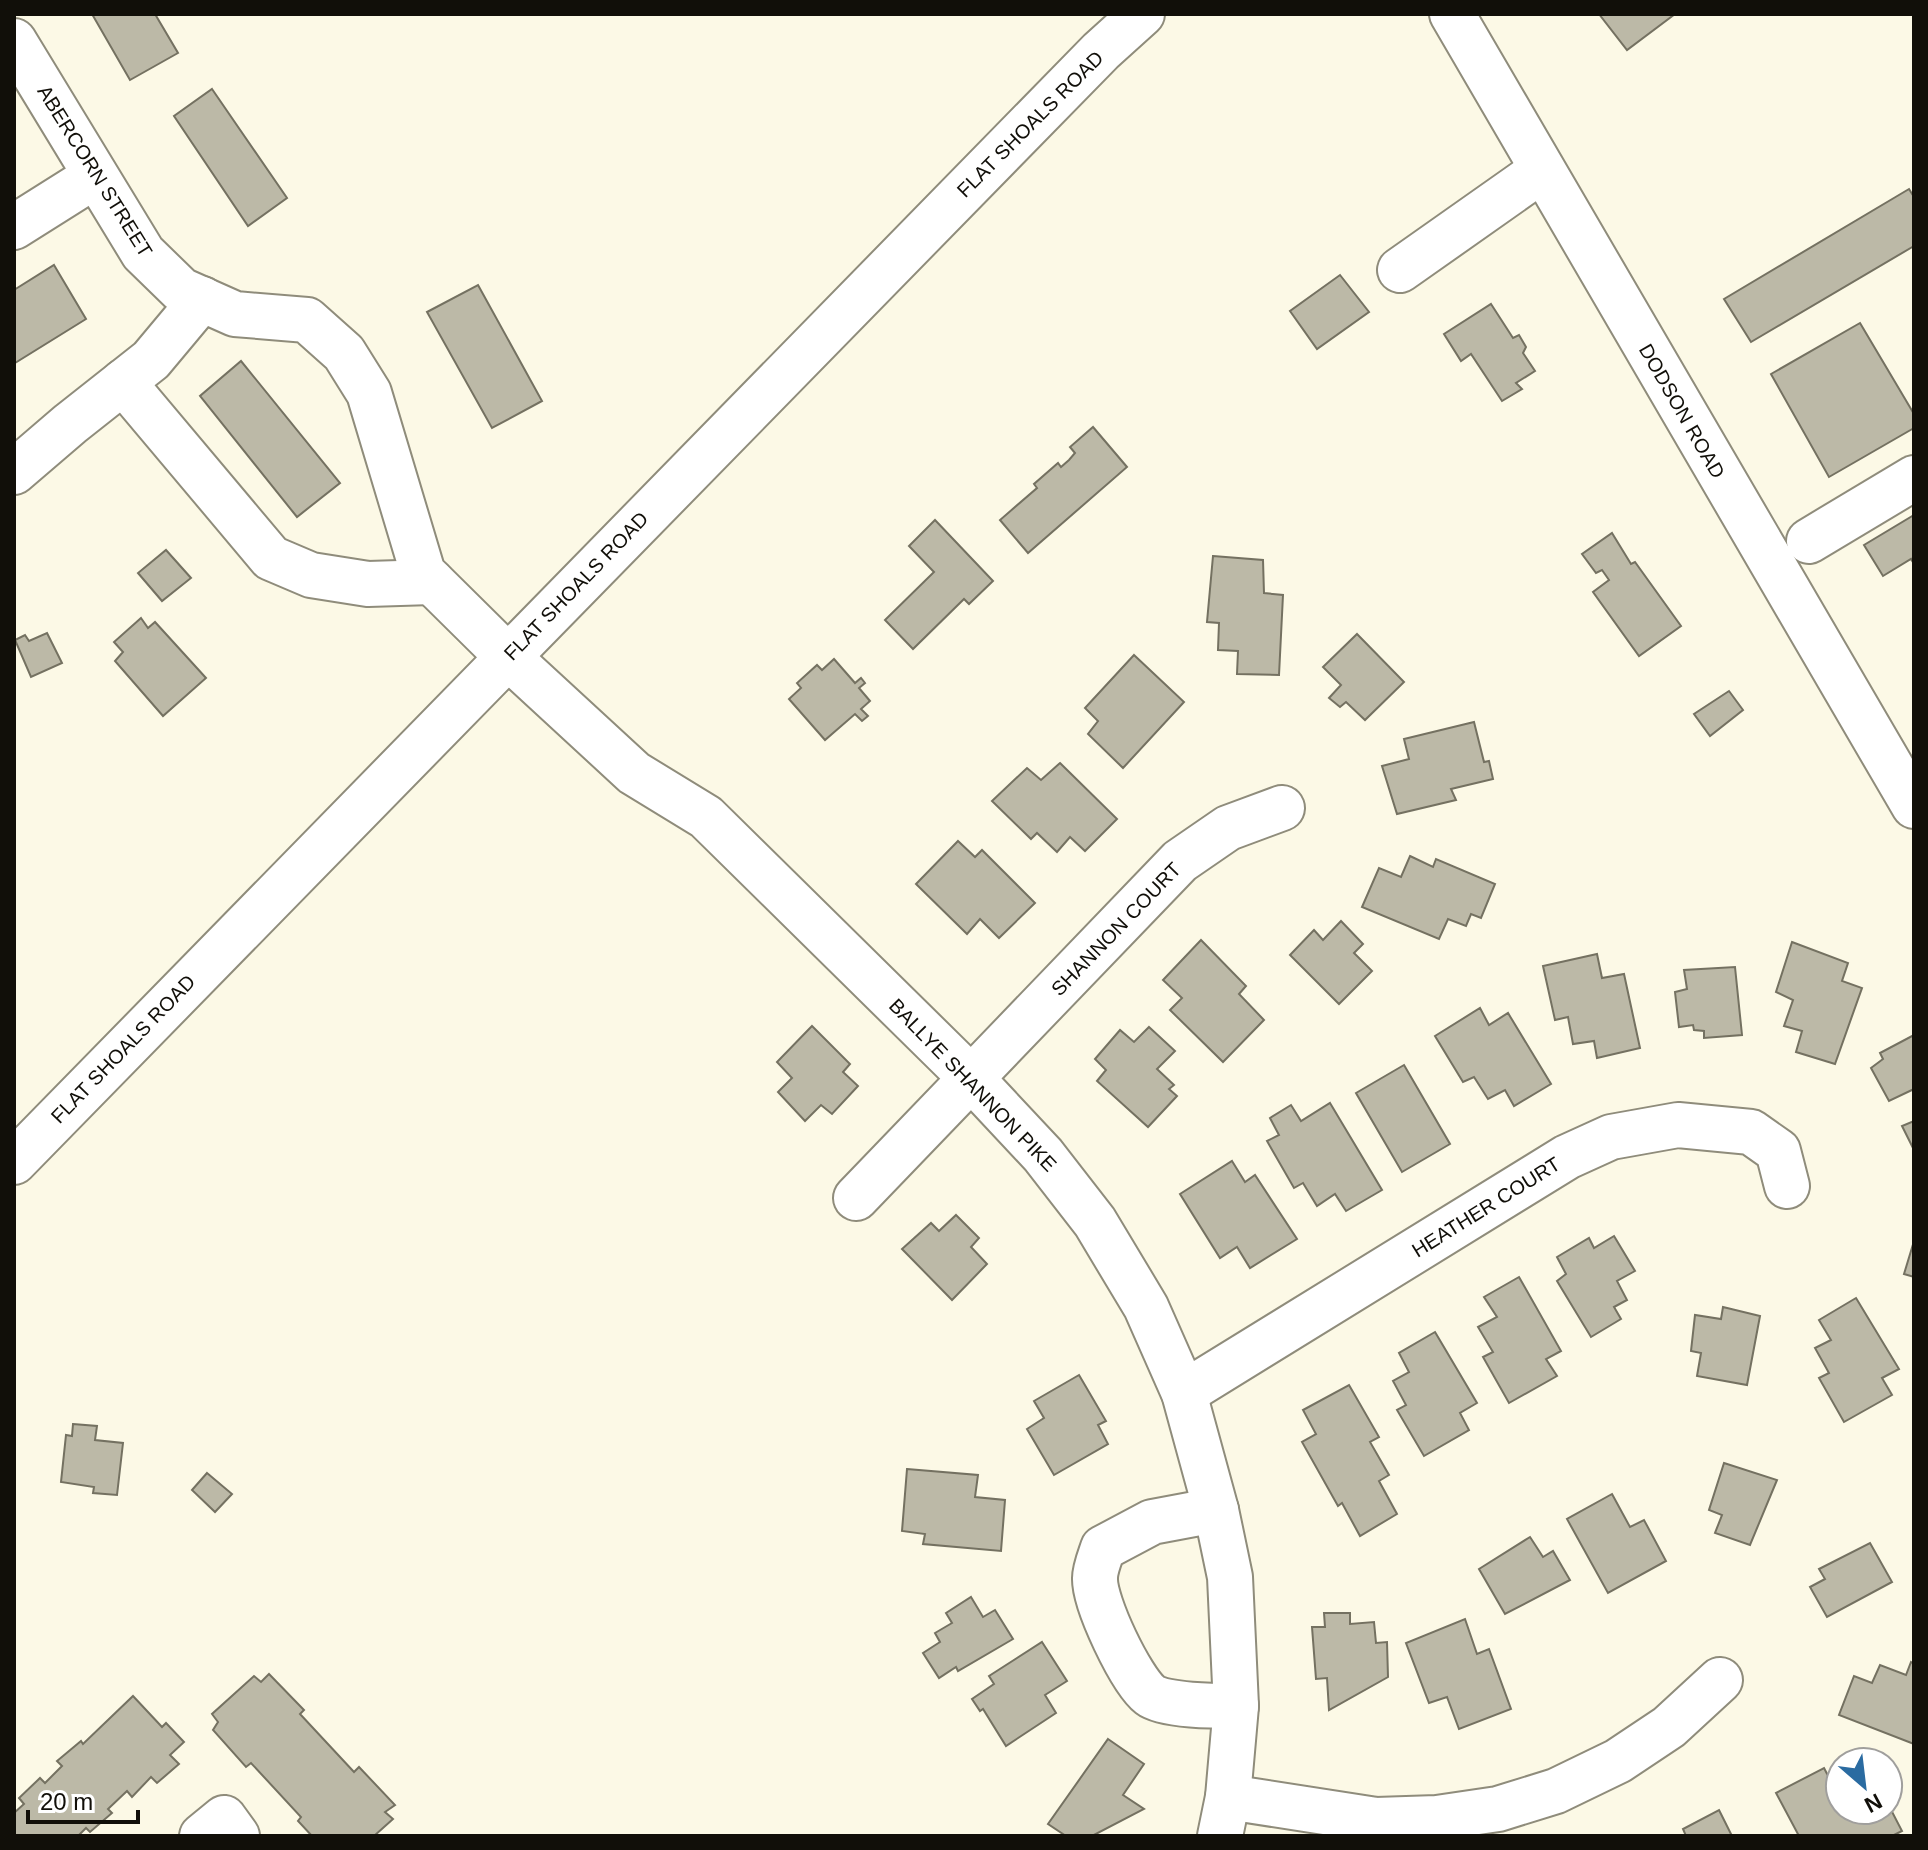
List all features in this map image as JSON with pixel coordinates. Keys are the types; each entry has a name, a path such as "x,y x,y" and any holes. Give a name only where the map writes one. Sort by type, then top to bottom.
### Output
{"street":[{"name":"FLAT SHOALS ROAD","path":"14,1162 1101,51 1142,14"},
{"name":"DODSON ROAD","path":"1452,14 1914,806"},
{"name":"ABERCORN STREET","path":"14,41 143,253 181,290 235,314 307,320 344,353 369,393 423,573 507,656"},
{"path":"1400,270 1542,170"},
{"path":"14,227 95,176"},
{"path":"14,472 151,360 202,299"},
{"path":"123,382 271,558 311,575 368,584 432,582"},
{"path":"1809,541 1914,478"},
{"name":"BALLYE SHANNON PIKE","path":"507,656 634,773 706,817 971,1078 1043,1155 1095,1222 1146,1307 1184,1393 1216,1510 1230,1577 1236,1706 1224,1816"},
{"name":"SHANNON COURT","path":"856,1198 1180,861 1228,828 1282,808"},
{"name":"HEATHER COURT","path":"1184,1393 1567,1157 1611,1137 1678,1125 1751,1132 1778,1151 1787,1186"},
{"path":"1216,1510 1152,1522 1103,1548 1095,1579 1104,1614 1130,1671 1151,1697 1194,1705 1236,1706"},
{"path":"1224,1816 1376,1820 1437,1818 1498,1809 1556,1791 1618,1761 1669,1727 1720,1680"},
{"path":"202,1836 224,1818 237,1836"}],"building":[{"path":"92,14 155,14 178,53 130,80"},
{"path":"1599,14 1675,14 1627,50"},
{"path":"212,89 287,198 248,226 174,116"},
{"path":"1909,189 1914,197 1914,246 1751,342 1724,299"},
{"path":"54,265 86,319 15,363 14,290"},
{"path":"1340,275 1369,312 1317,349 1290,311"},
{"path":"478,285 542,401 492,428 427,312"},
{"path":"1491,304 1513,338 1519,335 1526,347 1523,353 1535,371 1516,383 1522,389 1502,401 1471,354 1461,361 1444,334"},
{"path":"1860,323 1914,414 1914,428 1829,477 1771,374"},
{"path":"241,361 340,483 297,517 200,396"},
{"path":"1093,427 1127,467 1028,553 1000,520 1037,488 1034,484 1058,463 1061,467 1069,460 1075,453 1070,447"},
{"path":"1914,515 1914,564 1911,559 1883,576 1864,545"},
{"path":"935,520 993,581 969,604 964,599 913,649 885,620 934,572 909,546"},
{"path":"1612,533 1631,564 1635,562 1681,626 1639,656 1593,592 1609,580 1602,570 1596,573 1582,554"},
{"path":"166,550 191,578 162,601 138,573"},
{"path":"1213,556 1263,560 1264,593 1283,595 1279,675 1237,674 1238,651 1218,650 1219,623 1207,622"},
{"path":"141,618 148,628 155,622 206,678 163,716 115,661 123,652 114,642"},
{"path":"47,633 62,663 31,677 15,640 25,635 29,641"},
{"path":"1357,634 1404,682 1365,720 1346,702 1340,707 1329,698 1341,685 1323,667"},
{"path":"1134,655 1184,702 1123,768 1088,734 1098,721 1085,708"},
{"path":"834,659 855,683 861,678 865,683 859,688 870,701 861,709 868,716 862,721 855,714 825,740 789,699 801,688 797,683 817,665 822,670"},
{"path":"1729,691 1743,710 1710,736 1694,714"},
{"path":"1474,722 1484,762 1489,761 1493,779 1451,789 1456,800 1397,814 1382,766 1409,759 1404,739"},
{"path":"1060,763 1117,819 1085,851 1070,837 1057,852 1037,833 1031,839 992,801 1027,768 1041,780"},
{"path":"958,841 975,857 982,850 1035,903 999,938 980,919 967,934 916,884"},
{"path":"1410,856 1433,867 1436,859 1495,884 1481,918 1471,914 1466,926 1448,919 1439,939 1362,907 1379,868 1401,877"},
{"path":"1341,921 1363,944 1354,953 1372,971 1339,1004 1290,955 1314,930 1323,940"},
{"path":"1201,940 1246,986 1239,994 1264,1020 1223,1062 1170,1010 1182,998 1163,980"},
{"path":"1792,942 1848,963 1842,981 1862,988 1835,1064 1796,1052 1802,1031 1784,1026 1793,1000 1776,992"},
{"path":"1597,954 1602,978 1624,974 1640,1048 1597,1058 1594,1041 1573,1044 1568,1017 1555,1020 1543,966"},
{"path":"1735,967 1742,1035 1704,1038 1704,1031 1694,1030 1693,1025 1679,1027 1675,992 1687,989 1684,970"},
{"path":"1480,1008 1489,1025 1508,1013 1551,1084 1514,1106 1505,1090 1488,1099 1474,1077 1463,1082 1435,1036"},
{"path":"812,1026 850,1064 843,1072 858,1086 832,1114 821,1105 805,1121 778,1092 792,1078 777,1062"},
{"path":"1149,1027 1175,1051 1157,1069 1174,1085 1169,1089 1177,1096 1148,1127 1097,1081 1106,1070 1095,1059 1120,1030 1134,1042"},
{"path":"1914,1035 1914,1089 1889,1101 1871,1068 1883,1059 1880,1053"},
{"path":"1404,1065 1450,1144 1402,1172 1356,1093"},
{"path":"1330,1103 1382,1190 1346,1211 1335,1194 1317,1206 1303,1183 1294,1188 1267,1141 1279,1135 1270,1118 1291,1105 1301,1121"},
{"path":"1914,1121 1914,1150 1902,1126"},
{"path":"1232,1161 1245,1182 1255,1175 1297,1239 1250,1268 1237,1247 1220,1258 1180,1194"},
{"path":"956,1215 979,1238 971,1247 987,1264 952,1300 902,1249 931,1223 939,1231"},
{"path":"1614,1236 1635,1271 1617,1281 1627,1300 1614,1307 1621,1319 1591,1337 1557,1281 1566,1274 1557,1257 1589,1238 1594,1248"},
{"path":"1914,1241 1914,1277 1904,1274"},
{"path":"1519,1277 1561,1351 1546,1359 1557,1376 1509,1403 1483,1357 1493,1352 1478,1327 1497,1317 1484,1297"},
{"path":"1856,1298 1899,1369 1882,1378 1892,1395 1844,1422 1819,1378 1829,1373 1815,1348 1831,1340 1819,1320"},
{"path":"1723,1307 1760,1316 1747,1385 1697,1376 1701,1353 1691,1351 1695,1315 1721,1319"},
{"path":"1435,1332 1477,1403 1460,1413 1469,1430 1424,1456 1397,1410 1406,1405 1393,1381 1409,1372 1399,1353"},
{"path":"1079,1375 1106,1421 1098,1425 1108,1444 1054,1475 1027,1429 1044,1418 1034,1401"},
{"path":"1349,1385 1379,1437 1370,1442 1389,1475 1379,1481 1397,1514 1360,1536 1342,1503 1338,1506 1302,1442 1316,1434 1303,1410"},
{"path":"73,1424 97,1426 95,1440 123,1443 117,1495 93,1493 94,1487 61,1482 66,1435 72,1436"},
{"path":"1724,1463 1777,1480 1750,1545 1715,1533 1722,1515 1709,1510"},
{"path":"907,1469 978,1475 975,1497 1005,1500 1001,1551 923,1544 925,1534 902,1531"},
{"path":"207,1473 232,1494 215,1512 192,1490"},
{"path":"1612,1494 1630,1527 1644,1520 1666,1561 1608,1593 1567,1519"},
{"path":"1530,1537 1543,1557 1553,1551 1570,1580 1505,1614 1479,1569"},
{"path":"1870,1543 1892,1582 1827,1617 1810,1587 1825,1579 1819,1569"},
{"path":"971,1597 983,1617 995,1610 1013,1639 958,1671 956,1667 939,1678 923,1653 940,1642 935,1633 952,1623 946,1613"},
{"path":"1324,1613 1350,1613 1350,1624 1374,1622 1376,1643 1387,1642 1388,1677 1329,1710 1327,1678 1316,1679 1312,1627 1325,1627"},
{"path":"1465,1619 1477,1654 1489,1649 1511,1709 1459,1729 1447,1697 1429,1703 1406,1643"},
{"path":"1042,1642 1067,1681 1045,1695 1056,1713 1006,1746 983,1709 980,1711 972,1699 994,1684 989,1676"},
{"path":"1911,1662 1914,1664 1914,1744 1839,1715 1854,1676 1872,1683 1880,1665 1906,1675"},
{"path":"269,1674 304,1710 300,1714 354,1772 359,1767 395,1805 385,1812 393,1819 374,1836 312,1836 298,1821 301,1817 251,1763 246,1767 213,1730 218,1722 212,1714 254,1676 261,1682"},
{"path":"133,1696 162,1727 166,1723 184,1742 170,1755 179,1764 157,1783 151,1777 132,1797 127,1791 108,1809 112,1813 90,1832 86,1828 78,1836 14,1836 14,1813 24,1804 19,1798 40,1778 45,1783 62,1766 57,1761 81,1741 83,1744"},
{"path":"1108,1739 1144,1764 1123,1795 1144,1809 1092,1836 1066,1836 1048,1824"},
{"path":"1824,1768 1824,1826 1899,1826 1902,1831 1892,1836 1799,1836 1776,1793"},
{"path":"1719,1810 1732,1836 1686,1836 1683,1829"}]}
